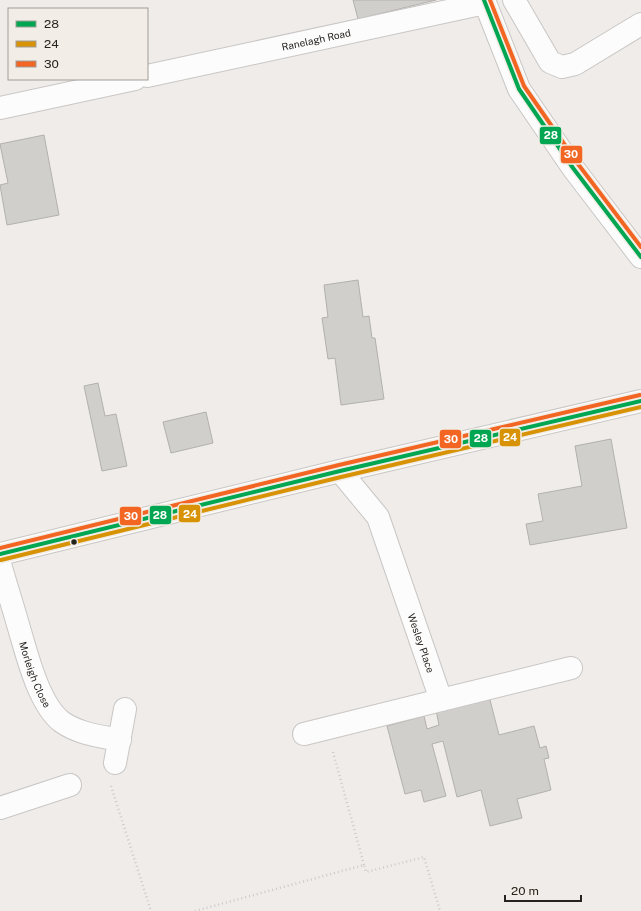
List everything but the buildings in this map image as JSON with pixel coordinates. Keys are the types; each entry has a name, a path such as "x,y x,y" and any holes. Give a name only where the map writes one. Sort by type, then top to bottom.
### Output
{"street":[{"path":"514,0 550,62 562,67 575,64 641,24"},
{"path":"484,2 519,89 573,168 641,257"},
{"name":"Ranelagh Road","path":"148,76 484,2"},
{"path":"0,108 130,80"},
{"path":"0,554 340,470 641,401"},
{"name":"Wesley Place","path":"340,470 378,517 441,700"},
{"name":"Morleigh Close","path":"0,564 39,689 52,711 61,722 83,733 120,740"},
{"path":"304,734 571,668"},
{"path":"115,763 125,708"},
{"path":"0,808 70,785"}],"path":[{"path":"327,729 366,872 424,858 440,911"},
{"path":"115,763 105,770 151,911"},
{"path":"195,911 364,865"}],"transit line":[{"name":"28","path":"484,0 519,89 573,168 641,257"},
{"name":"30","path":"490,0 524,86 578,164 641,247"},
{"name":"30","path":"0,548 339,465 640,395"},
{"name":"28","path":"0,554 340,471 641,401"},
{"name":"24","path":"1,560 341,477 641,407"}]}
